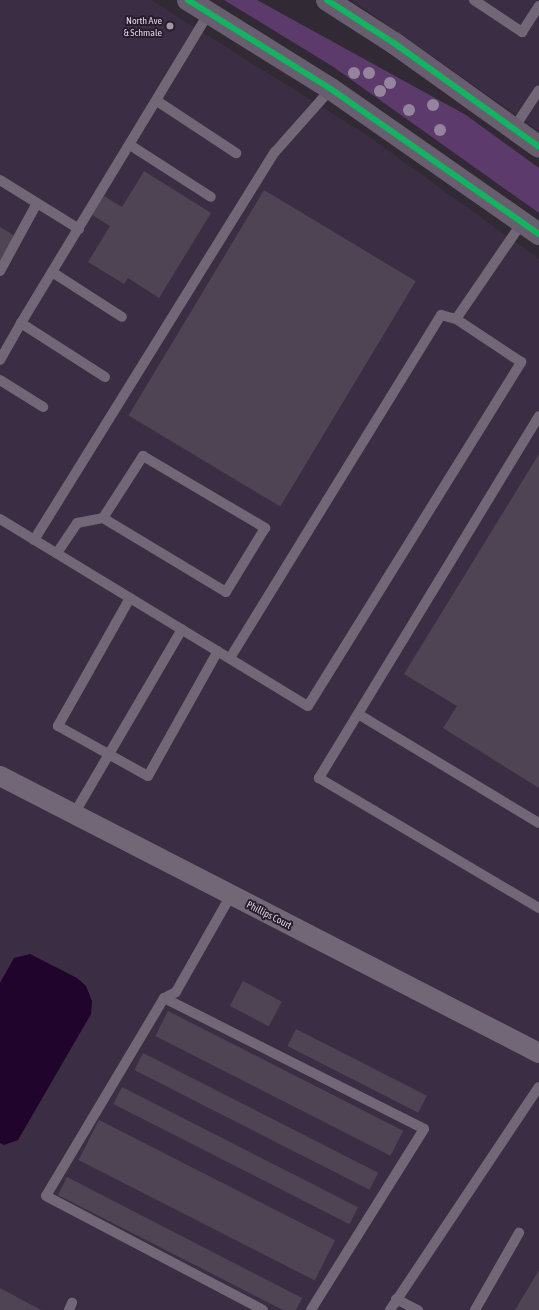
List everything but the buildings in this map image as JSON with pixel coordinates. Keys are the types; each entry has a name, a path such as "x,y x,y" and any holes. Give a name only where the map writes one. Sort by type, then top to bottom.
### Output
{"main road":[{"path":"188,0 331,89 531,228"},
{"path":"327,0 394,43 539,147"}],"street":[{"name":"Phillips Court","path":"0,776 539,1053"}],"lane":[{"path":"474,0 522,32 539,6"},
{"path":"0,360 157,101 209,12"},
{"path":"34,540 275,152 331,89"},
{"path":"514,128 539,90"},
{"path":"157,101 236,153"},
{"path":"130,145 211,197"},
{"path":"0,180 79,228"},
{"path":"0,271 36,203"},
{"path":"456,319 531,228"},
{"path":"52,272 122,317"},
{"path":"0,519 308,706 521,362 456,319 441,315 230,658"},
{"path":"21,324 105,377"},
{"path":"0,380 43,407"},
{"path":"539,416 319,778 539,908"},
{"path":"57,553 76,523 103,518 226,592 265,528 143,456 103,518"},
{"path":"130,598 58,726 148,776 218,651"},
{"path":"74,814 182,629"},
{"path":"358,714 539,823"},
{"path":"231,895 176,992 164,998 46,1196 263,1310"},
{"path":"164,998 424,1129 312,1310"},
{"path":"390,1310 539,1087"},
{"path":"475,1310 519,1233"},
{"path":"396,1299 418,1310"}],"shaded area":[{"path":"0,0 151,0 368,136 539,259 539,1310 0,1310"},
{"path":"224,0 257,0 466,115 539,168 539,213 332,66"},
{"path":"352,0 539,0 539,131 533,127"},
{"path":"30,954 77,978 86,986 92,1001 91,1014 18,1140 4,1145 0,1143 0,983 14,958"}],"transit line":[{"path":"188,0 331,89 539,234"},
{"path":"327,0 394,43 539,147"}],"place":[{"name":"North Ave & Schmale","path":"170,26"}]}
